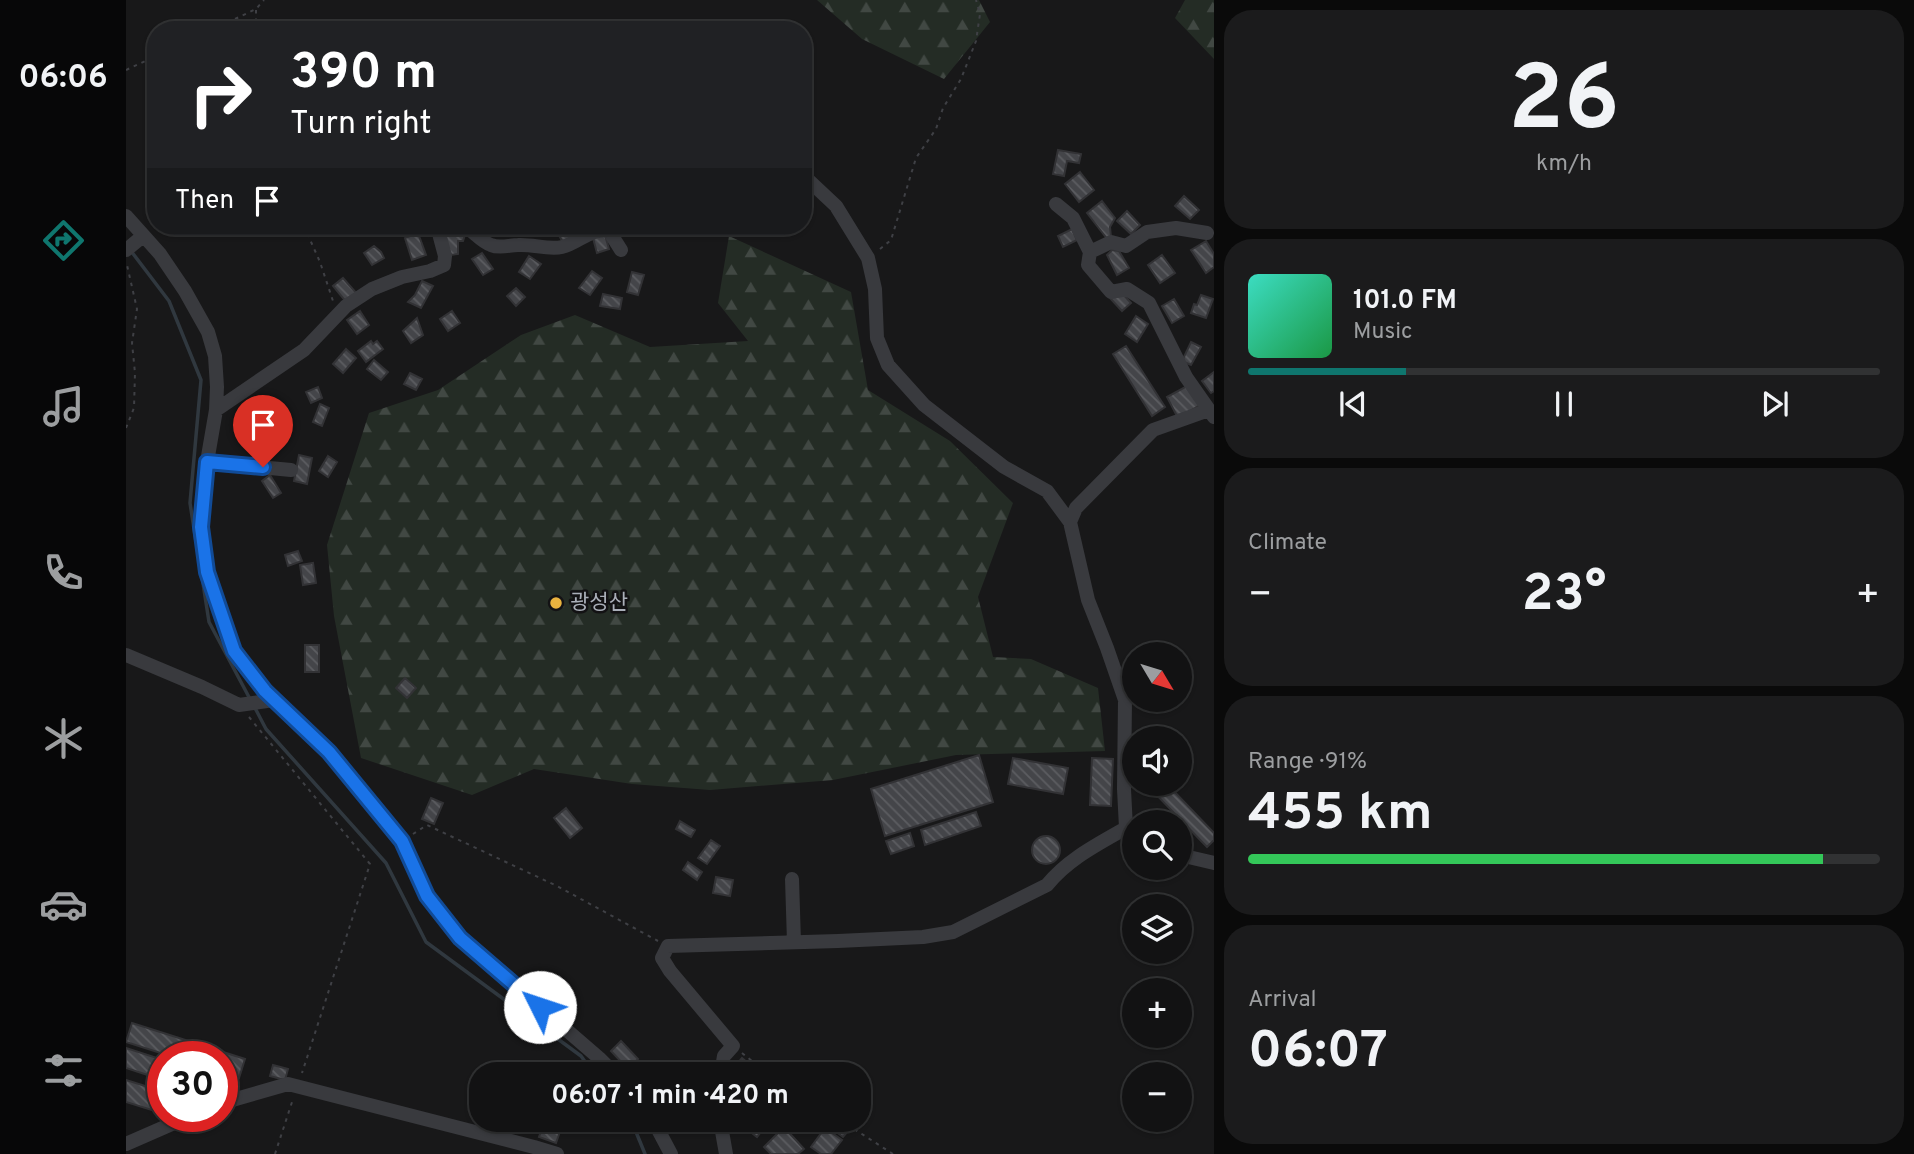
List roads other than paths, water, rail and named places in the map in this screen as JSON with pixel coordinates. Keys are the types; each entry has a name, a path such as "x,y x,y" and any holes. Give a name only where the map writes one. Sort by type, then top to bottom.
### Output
{"street":[{"path":"812,183 836,206 868,258 874,289 877,338 888,365 924,405 1004,467 1047,491 1070,522 1088,600 1125,700 1124,789 1127,810"},
{"path":"1056,204 1073,218 1090,252 1088,265 1111,292 1127,289 1149,303 1186,377 1211,414 1153,430 1076,508 1070,522"},
{"path":"126,216 160,254 185,290 208,332 215,356 218,387 201,527 207,572 234,651 274,700 329,752 402,841 427,896 460,938 603,1062"},
{"path":"1090,252 1111,242 1126,246 1147,232 1176,228 1207,233"},
{"path":"216,410 304,350 346,306 372,289 444,265 443,235"},
{"path":"477,235 486,244 496,247 517,245 543,248 562,247 584,235"},
{"path":"612,235 621,250"},
{"path":"126,250 143,236"},
{"path":"207,462 290,470"},
{"path":"126,655 239,705 274,700"},
{"path":"723,1062 724,1056 733,1046 670,971 662,958 668,946 838,941 953,932 1047,886 1057,872 1088,850 1122,834"},
{"path":"1192,858 1214,863"},
{"path":"792,879 794,942"},
{"path":"238,1098 288,1084 557,1154"},
{"path":"126,1144 153,1132"},
{"path":"659,1132 671,1154"},
{"path":"722,1132 726,1154"}],"waterway":[{"path":"131,251 169,301 201,380 190,503 196,542"},
{"path":"202,577 209,622 250,699"},
{"path":"255,708 266,729 386,863 426,942 581,1056 585,1062"},
{"path":"636,1132 645,1154"}],"place":[{"name":"광성산","path":"556,603"}]}
